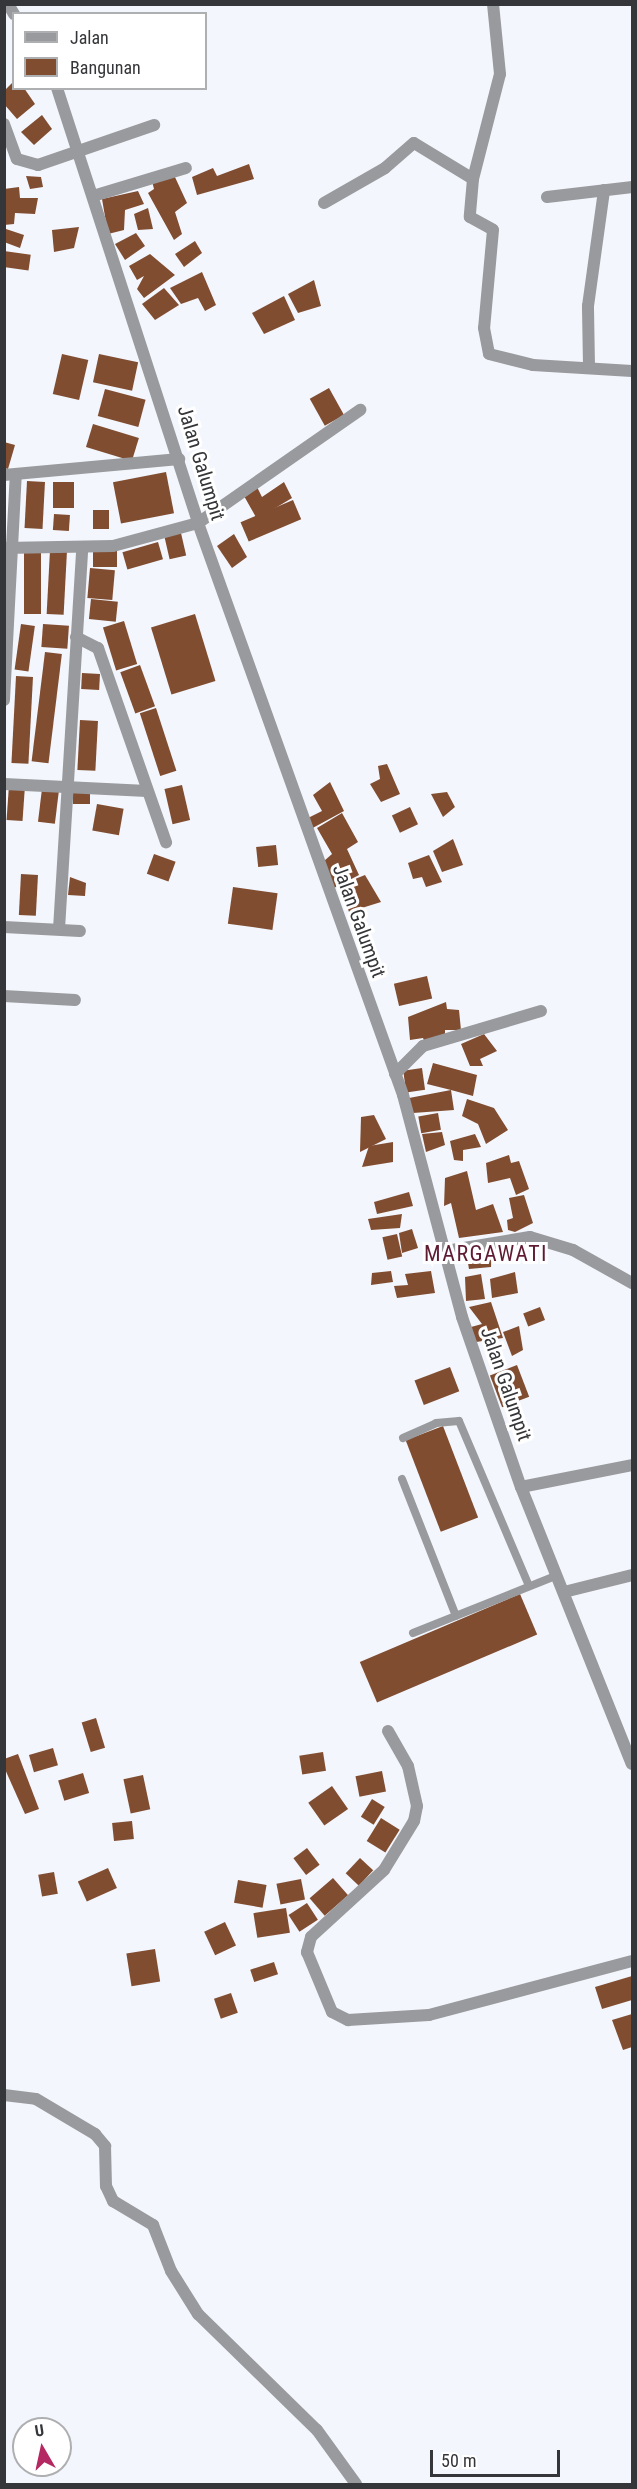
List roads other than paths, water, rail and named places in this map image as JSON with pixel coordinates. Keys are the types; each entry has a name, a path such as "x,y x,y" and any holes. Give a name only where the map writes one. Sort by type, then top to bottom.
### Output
{"street":[{"path":"493,4 500,74 473,179 470,217 494,232 484,328 487,352 533,365 633,370"},
{"name":"Jalan Galumpit","path":"58,90 80,150 198,523 395,1074 446,1251 462,1317 521,1487 633,1764"},
{"path":"4,124 17,159 38,165 154,125"},
{"path":"324,203 385,168 410,142 473,179"},
{"path":"93,196 186,168"},
{"path":"547,198 633,187"},
{"path":"589,366 588,306 604,190"},
{"path":"9,548 82,549 198,523 360,410"},
{"path":"4,700 10,475 179,459"},
{"path":"59,929 82,549"},
{"path":"76,638 98,648 166,842"},
{"path":"4,784 147,791"},
{"path":"4,927 80,931"},
{"path":"4,996 75,1000"},
{"path":"395,1074 423,1046 541,1011"},
{"path":"446,1251 530,1237 573,1250 633,1282"},
{"path":"521,1487 633,1466"},
{"path":"564,1592 633,1575"},
{"path":"388,1731 408,1766 417,1806 414,1821 384,1870 311,1937 307,1952 332,2012 348,2020 429,2015 633,1961"},
{"path":"4,2095 36,2099 95,2134 105,2146 106,2186 113,2201 153,2225 171,2271 198,2314 317,2430 356,2484"}],"lane":[{"path":"403,1438 436,1423 459,1421 529,1586"},
{"path":"402,1479 456,1616"},
{"path":"413,1633 558,1575"}],"district":[{"name":"MARGAWATI","path":"486,1254"}]}
